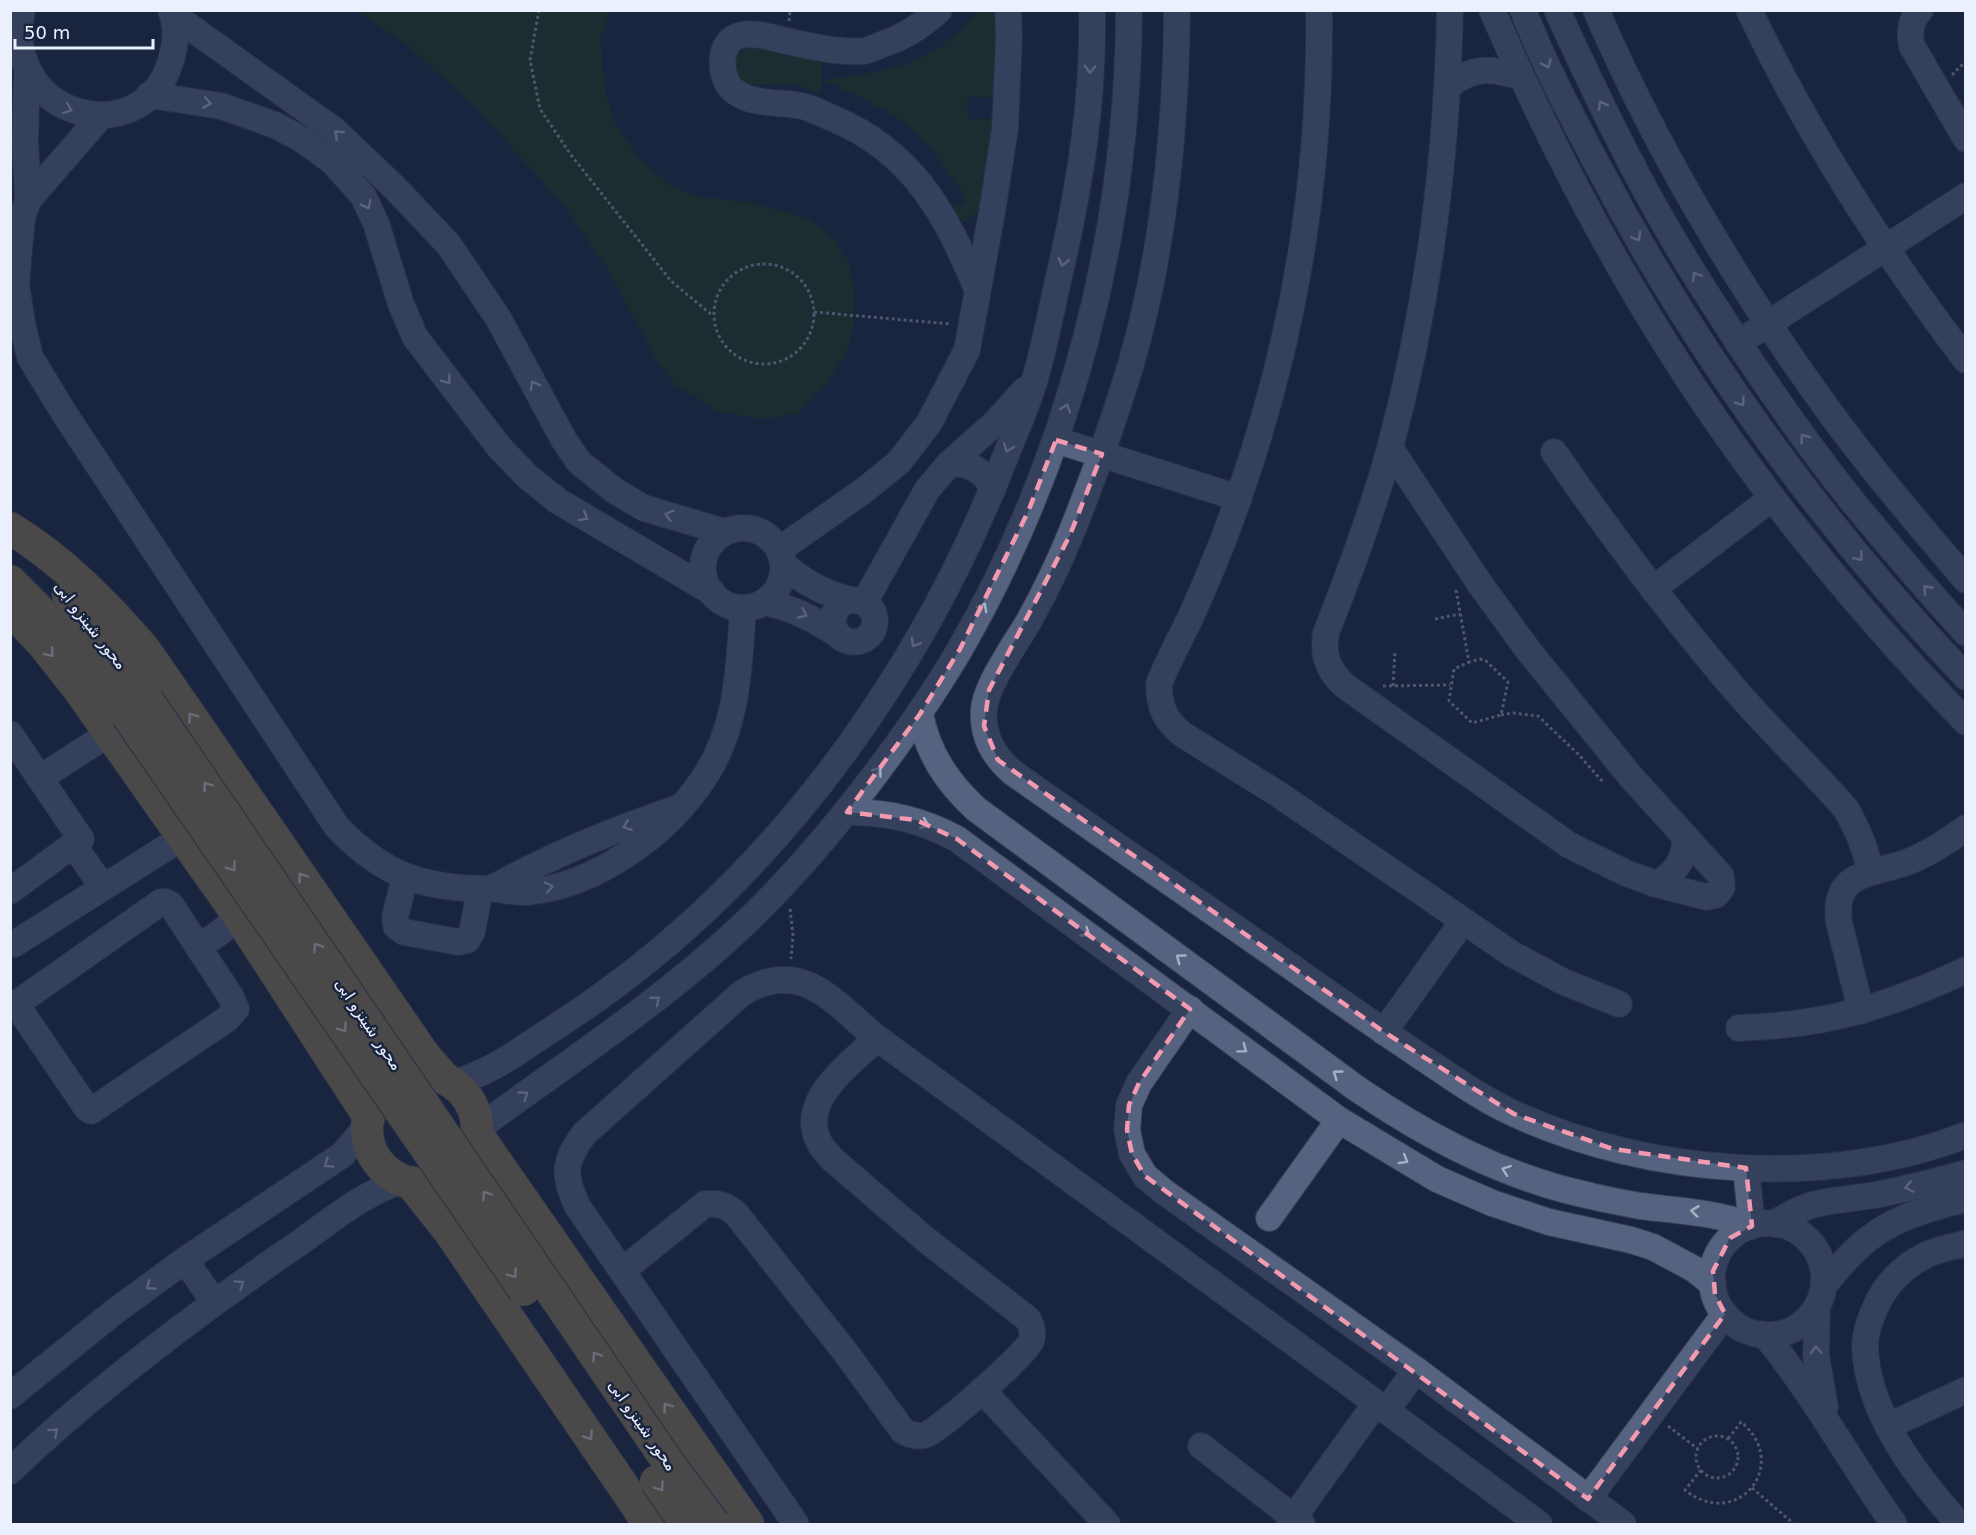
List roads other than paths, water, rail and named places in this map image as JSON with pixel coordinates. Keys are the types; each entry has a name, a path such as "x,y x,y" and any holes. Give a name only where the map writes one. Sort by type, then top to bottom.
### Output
{"main road":[{"name":"محور شينزو ابى","path":"10,528 54,558 86,586 117,617 144,650 425,1056 449,1081"},
{"name":"محور شينزو ابى","path":"10,533 45,567 112,649 128,716 183,837 240,918 368,1120"},
{"name":"محور شينزو ابى","path":"10,581 70,641 128,716 714,1524"},
{"name":"محور شينزو ابى","path":"10,609 43,644 77,687 128,716 686,1524"},
{"path":"407,1181 433,1182 454,1173 470,1156 477,1132 473,1108 461,1090 449,1081 424,1074 413,1075 393,1082 377,1097 368,1120 369,1140 376,1157 383,1167 407,1181 437,1214 649,1524"},
{"name":"محور شينزو ابى","path":"477,1132 748,1524"}],"street":[{"path":"22,10 18,23 17,41 20,59 27,75 51,101 75,112 101,116 135,106 161,82 170,67 174,50 175,32 171,12"},
{"path":"939,10 922,25 900,39 865,51 827,49 764,36 741,35 729,41 722,69 731,88 747,99 804,106 852,126 903,165 920,182 942,213 977,289"},
{"path":"781,557 899,462 929,423 967,350 1005,129 1008,10"},
{"path":"449,1081 484,1073 585,1008 629,975 716,900 789,822 829,772 867,720 902,665 955,570 993,489 1036,377 1082,166 1089,96 1092,10"},
{"path":"477,1132 654,1002 742,926 818,848 847,812 920,714 960,649 997,581 1028,512 1056,440 1077,375 1107,244 1118,180 1125,115 1129,10"},
{"path":"1177,10 1176,80 1168,175 1154,270 1131,363 1102,454 1070,535 1032,614 990,690 984,707 984,726 989,744 998,760 1383,1032 1472,1090 1514,1114 1613,1149 1669,1160 1746,1168 1803,1169 1865,1161 1945,1143 1965,1135"},
{"path":"1319,10 1317,112 1312,177 1303,243 1277,372 1260,435 1239,498 1196,604 1159,684 1159,699 1163,713 1171,725 1182,734 1278,794 1512,954 1564,982 1619,1004"},
{"path":"1390,448 1514,631 1631,777 1721,876 1722,887 1716,895 1706,897 1656,884 1626,873 1569,845 1346,686 1329,668 1324,651 1326,633 1360,541 1390,448 1412,359 1430,269 1442,178 1449,86 1450,10"},
{"path":"1492,10 1521,77 1575,187 1635,294 1701,398 1772,498 1844,588 1965,722"},
{"path":"1523,10 1570,112 1615,198 1662,281 1713,362 1768,441 1887,591 1960,662 1928,683"},
{"path":"1557,10 1596,94 1640,179 1687,262 1738,343 1852,501 1965,633"},
{"path":"1596,10 1657,134 1710,230 1768,324 1832,414 1899,501 1965,579"},
{"path":"1749,10 1797,102 1885,248 1965,360"},
{"path":"1920,10 1911,24 1912,46 1965,139"},
{"path":"171,12 334,130 395,188 449,245 498,318 564,440 579,462 615,491 644,508 725,532 745,528 755,530 773,541 781,557 795,575 821,591 858,602 873,613 874,626 868,637 862,641 849,642 803,614 754,605 731,606 720,601 705,580 703,566 706,553 714,541 725,532"},
{"path":"1449,86 1460,76 1475,71 1490,70 1521,77"},
{"path":"27,75 25,141 28,200 22,218 16,284 30,357 64,413 337,827 357,848 372,859 405,877 432,885 486,889 585,842 682,807 705,777 722,744 734,708 739,671 754,605 779,585 783,575 781,557"},
{"path":"149,95 221,106 275,125 303,140 333,162 363,196 376,223 400,304 415,337 499,447 528,477 558,501 712,592"},
{"path":"28,200 101,116"},
{"path":"1738,343 1965,196"},
{"path":"858,602 927,490 949,464 995,423 1036,377"},
{"path":"1056,440 1239,498"},
{"path":"1554,452 1653,590 1739,693 1846,809 1862,840 1870,871"},
{"path":"949,464 964,464 979,470 993,489"},
{"path":"1653,590 1772,498"},
{"path":"838,635 832,621 834,613 844,602 858,602"},
{"path":"920,714 924,735 933,756 959,794 992,821 1356,1088 1399,1117 1443,1142 1490,1164 1538,1182 1638,1205 1711,1213 1794,1230 1811,1244 1819,1256 1823,1270 1816,1332 1818,1372 1831,1427"},
{"path":"40,778 128,716"},
{"path":"10,734 81,838 74,846 10,891"},
{"path":"847,812 894,815 937,828 972,850 1339,1120 1437,1179 1492,1203 1549,1222 1620,1237 1653,1247 1694,1269 1713,1284"},
{"path":"972,850 992,821"},
{"path":"789,822 799,840 818,848"},
{"path":"1861,1011 1838,909 1841,896 1848,884 1858,876 1910,861 1946,842 1965,828"},
{"path":"14,944 183,837"},
{"path":"1656,884 1678,866 1685,848 1685,838"},
{"path":"74,846 103,887"},
{"path":"405,877 394,917 396,927 404,932 458,942 467,940 472,932 486,889"},
{"path":"716,900 730,902 736,906 742,919 742,926"},
{"path":"161,902 171,905 199,947 235,1003 236,1009 233,1014 96,1109 89,1110 18,1008 17,1003 161,902"},
{"path":"199,947 240,918"},
{"path":"1383,1032 1463,921"},
{"path":"1739,1028 1801,1023 1861,1011 1926,989 1965,970"},
{"path":"796,1524 578,1207 569,1189 567,1169 572,1150 584,1134 742,993 770,980 788,979 814,987 877,1038 1539,1524"},
{"path":"1190,1009 1139,1083 1129,1106 1126,1130 1132,1154 1145,1176 1173,1199 1416,1370 1623,1524"},
{"path":"622,1271 695,1211 705,1204 717,1203 729,1207 737,1215 819,1318 903,1431 913,1436 924,1436 934,1431 982,1390 1026,1349 1031,1341 1032,1333 1032,1326 1028,1319 925,1239 832,1159 820,1144 814,1126 816,1107 824,1090 877,1038"},
{"path":"10,1396 114,1312 185,1260 342,1155 357,1139 368,1120"},
{"path":"1269,1218 1339,1120"},
{"path":"1746,1168 1763,1225"},
{"path":"1803,1169 1804,1207"},
{"path":"1965,1173 1873,1195 1824,1201 1730,1238 1722,1248 1713,1271 1713,1284 1719,1305 1725,1314 1743,1328 1765,1335 1781,1334 1795,1329 1808,1319 1820,1296 1852,1253 1885,1227 1920,1212 1965,1198"},
{"path":"10,1471 88,1402 213,1302 368,1196 385,1187 407,1181"},
{"path":"1873,1195 1873,1209 1885,1227"},
{"path":"1959,1524 1912,1464 1888,1426 1868,1371 1865,1343 1871,1316 1884,1290 1903,1270 1926,1255 1965,1243"},
{"path":"185,1260 213,1302"},
{"path":"1588,1498 1725,1314"},
{"path":"1765,1335 1800,1380 1865,1483 1894,1524"},
{"path":"1201,1446 1295,1522 1381,1407 1416,1370"},
{"path":"982,1390 1107,1524"},
{"path":"1888,1426 1965,1390"}]}
